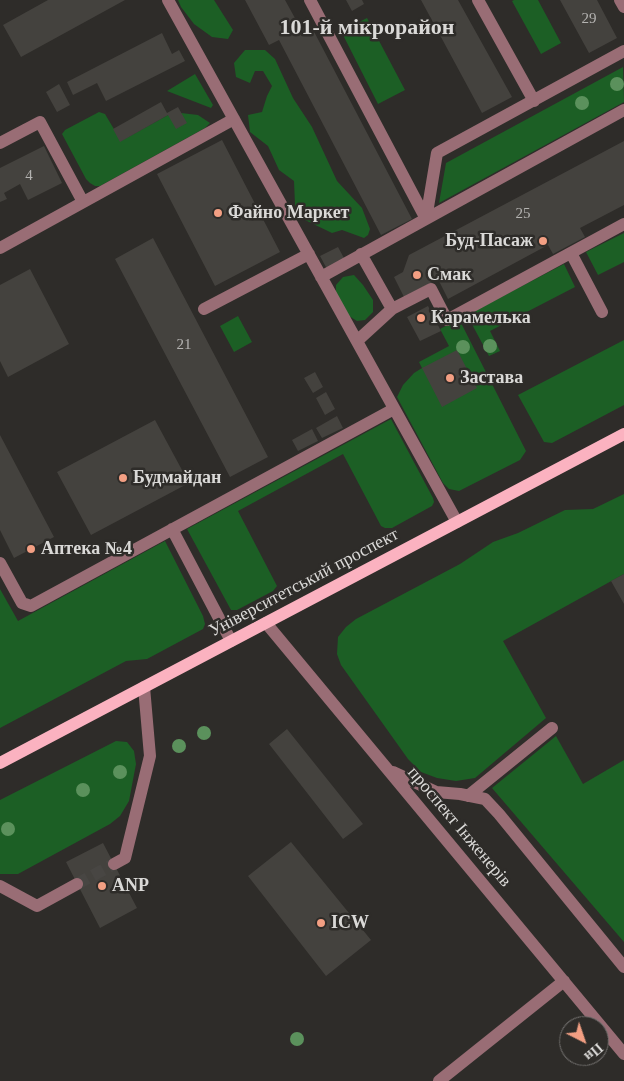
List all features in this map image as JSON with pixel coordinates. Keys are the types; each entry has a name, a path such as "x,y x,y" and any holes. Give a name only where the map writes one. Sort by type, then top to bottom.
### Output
{"main road":[{"name":"Університетський проспект","path":"0,763 624,434"}],"street":[{"path":"168,0 457,522"},
{"path":"310,0 426,219"},
{"path":"478,0 534,100"},
{"path":"620,0 624,7"},
{"path":"426,219 437,153 624,51"},
{"path":"321,276 624,110"},
{"path":"0,248 234,119"},
{"path":"0,144 40,122 82,202"},
{"path":"357,341 392,309 430,289 447,320 624,224"},
{"path":"571,253 602,312"},
{"path":"204,309 309,254"},
{"path":"361,254 392,309"},
{"path":"0,563 22,603 31,606 394,408"},
{"path":"172,529 231,641"},
{"name":"проспект Інженерів","path":"266,623 624,1054"},
{"path":"114,864 125,858 150,756 144,687"},
{"path":"468,796 552,728"},
{"path":"389,770 436,792 485,799 624,967"},
{"path":"0,886 37,906 77,884"},
{"path":"439,1081 564,981"}],"green space":[{"path":"178,0 214,0 233,30 228,39 212,37 194,24"},
{"path":"538,0 561,43 541,54 512,1"},
{"path":"367,18 405,90 378,104 341,31"},
{"path":"245,50 265,50 275,59 293,98 312,127 337,181 362,208 370,229 368,235 364,238 342,230 332,233 305,220 295,205 294,181 279,170 268,146 250,132 248,115 262,112 272,86 263,71 255,71 250,83 236,77 234,63"},
{"path":"623,67 624,102 439,203 446,163"},
{"path":"195,74 213,105 211,108 167,91"},
{"path":"99,112 105,114 121,141 168,115 181,113 198,115 210,123 205,128 100,186 95,186 86,179 62,134 65,130"},
{"path":"624,233 624,262 598,275 586,252"},
{"path":"564,264 575,287 490,331 500,351 489,356 467,315"},
{"path":"354,275 373,300 373,312 365,320 357,321 349,316 336,294 336,285 343,277"},
{"path":"238,316 252,342 234,352 220,326"},
{"path":"459,319 526,451 520,460 459,491 449,489 443,483 397,397 403,385 414,373 422,368 419,362 449,346 440,329"},
{"path":"624,340 624,405 552,443 544,442 518,395"},
{"path":"391,419 433,498 432,506 392,528 381,526 343,454 238,511 277,586 273,591 237,610 231,610 187,529"},
{"path":"624,494 624,574 503,641 546,718 475,778 456,781 437,778 421,772 408,759 341,665 337,654 338,637 356,619 460,564 493,542 518,533 565,510 593,509"},
{"path":"165,541 203,616 205,624 203,629 147,659 126,661 0,728 0,589 18,621"},
{"path":"556,736 583,784 624,760 624,942 492,788"},
{"path":"116,741 127,742 134,751 136,764 129,801 120,816 110,824 18,874 0,874 0,800"}],"building":[{"path":"48,0 125,0 21,57 3,25"},
{"path":"245,0 285,0 301,29 310,24 412,219 381,235 279,40 269,45"},
{"path":"346,0 362,0 364,4 352,11"},
{"path":"421,0 458,0 512,97 482,113"},
{"path":"560,0 597,0 617,38 589,53"},
{"path":"162,33 172,54 179,50 185,61 106,101 97,83 73,95 67,82"},
{"path":"59,84 70,105 57,112 46,92"},
{"path":"161,102 167,113 178,107 187,123 176,129 168,115 120,142 113,129"},
{"name":"Файно Маркет","path":"222,140 280,252 215,286 157,174"},
{"path":"624,141 624,205 580,228 585,237 553,254 548,245 448,299 438,279 404,297 394,277 403,272 409,255"},
{"path":"44,146 62,183 28,200 20,184 4,193 7,199 0,202 0,168"},
{"path":"153,238 268,457 230,477 115,259"},
{"path":"338,247 345,260 327,269 320,256"},
{"path":"30,269 69,344 8,377 0,361 0,285"},
{"path":"428,306 441,331 420,341 407,317"},
{"name":"Застава","path":"457,350 477,388 442,407 422,368"},
{"path":"315,372 323,387 313,393 304,378"},
{"path":"326,392 335,409 325,415 316,398"},
{"path":"337,416 343,428 322,438 316,428"},
{"name":"Будмайдан","path":"155,420 189,483 91,535 57,472"},
{"path":"312,429 318,441 298,451 292,440"},
{"path":"0,435 54,537 14,558 0,530"},
{"path":"624,574 624,604 611,581"},
{"path":"287,729 363,824 343,839 269,744"},
{"name":"ICW","path":"291,842 371,940 326,976 248,876"},
{"name":"ANP","path":"103,843 137,908 100,928 66,862"}],"tunnel":[{"path":"77,884 114,864"}],"place":[{"name":"Файно Маркет","path":"218,213"},
{"name":"Буд-Пасаж","path":"543,241"},
{"name":"Смак","path":"417,275"},
{"name":"Карамелька","path":"421,318"},
{"name":"Застава","path":"450,378"},
{"name":"Будмайдан","path":"123,478"},
{"name":"Аптека №4","path":"31,549"},
{"name":"ANP","path":"102,886"},
{"name":"ICW","path":"321,923"}],"district":[{"name":"101-й мікрорайон","path":"367,28"}]}
